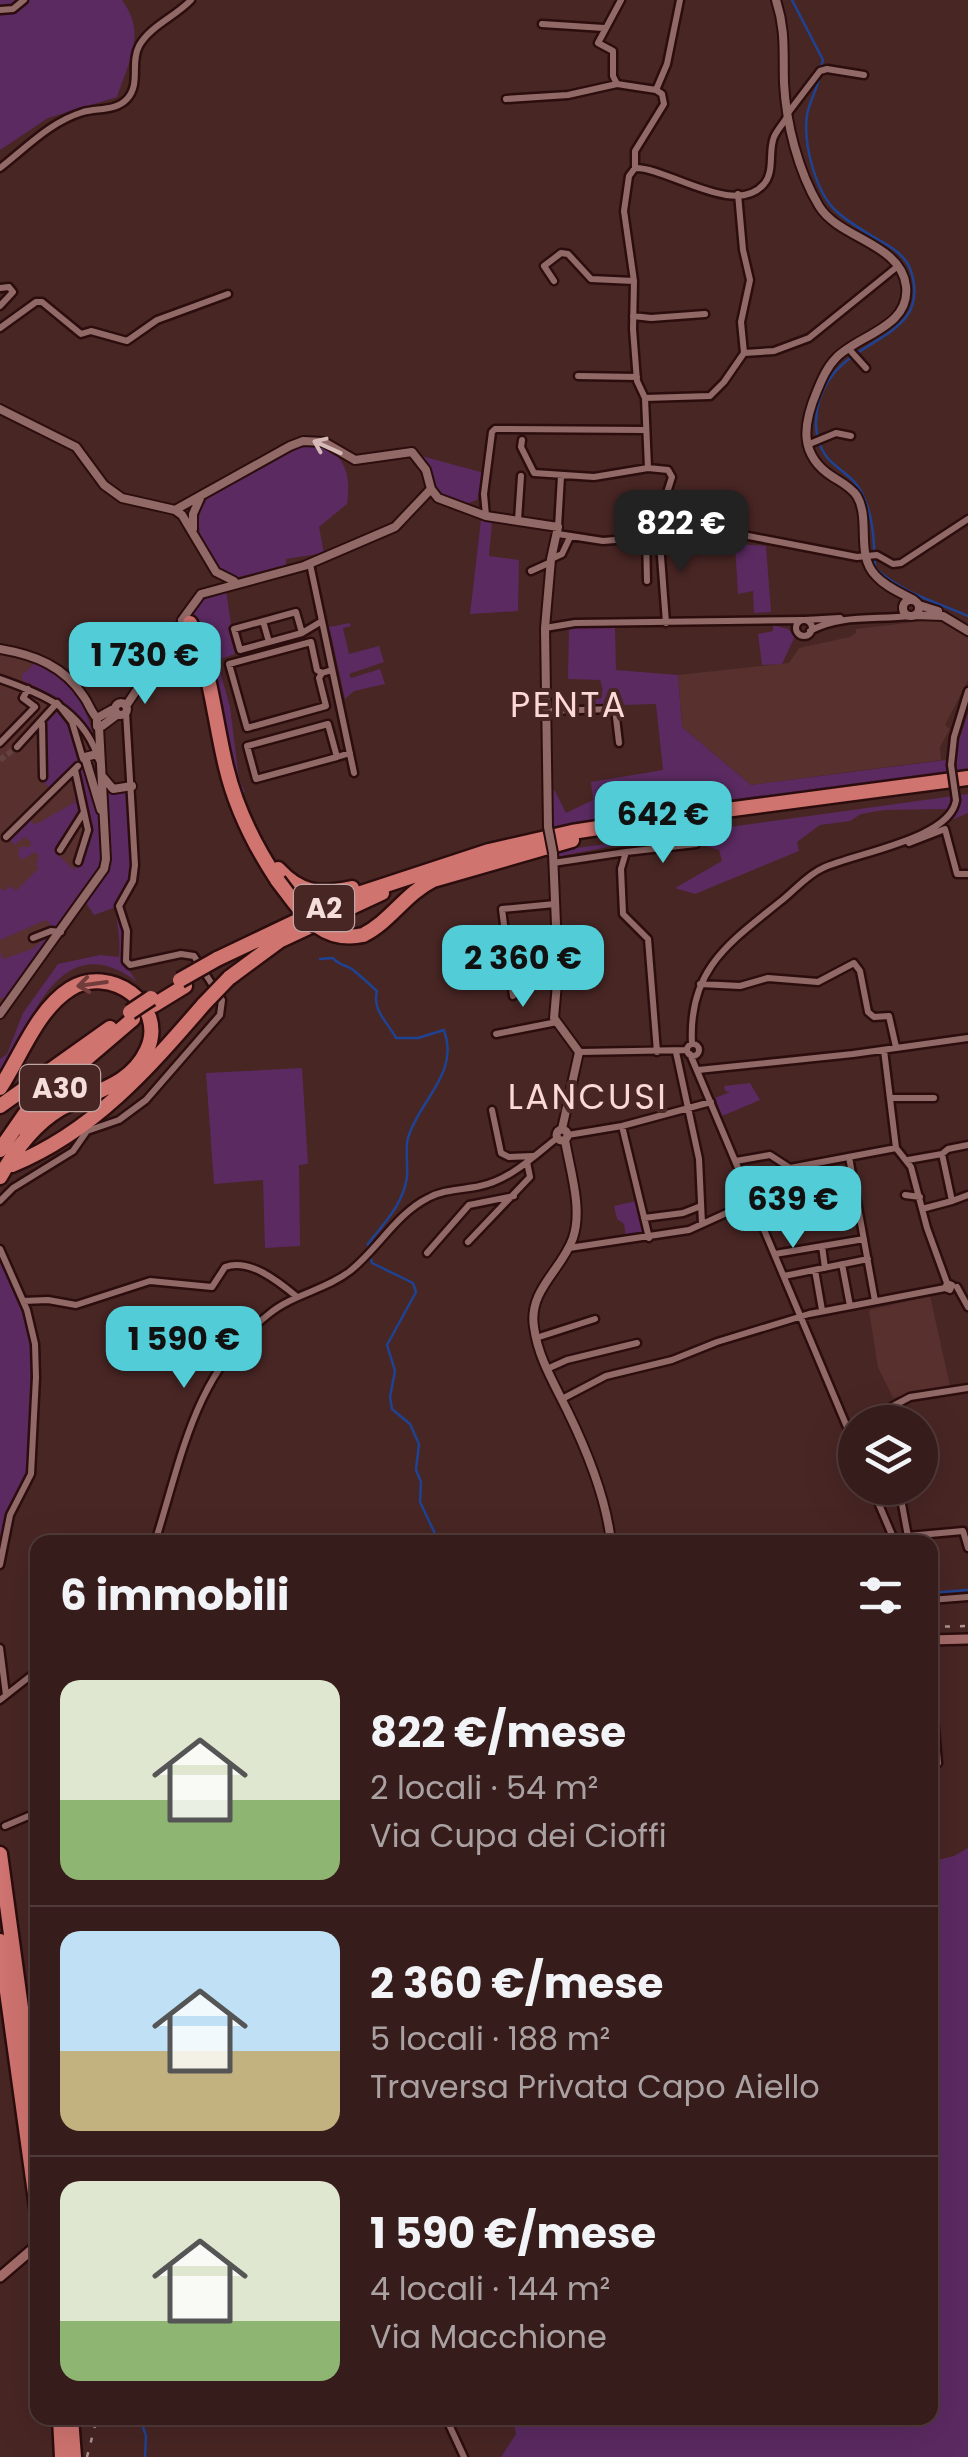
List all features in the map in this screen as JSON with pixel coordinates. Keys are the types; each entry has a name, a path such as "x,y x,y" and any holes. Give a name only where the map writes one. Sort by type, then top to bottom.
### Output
{"highway":[{"path":"187,627 215,700 224,762 250,835 278,880 318,929 336,936 363,935 378,926 407,896 433,880 572,840"},
{"name":"A2","path":"221,968 343,900 435,866 572,832 968,776"},
{"name":"A2","path":"221,968 382,893 467,865 572,840 968,787"},
{"path":"238,806 273,864 307,892 329,893 435,866"},
{"path":"6,1167 57,1144 134,1084 204,1004 221,968"},
{"name":"A30","path":"0,1150 34,1101 68,1064 110,1028 182,983 221,968"},
{"path":"0,1088 40,1020 67,990 83,982 102,980 117,984 139,999 151,1035 137,1067 118,1084 48,1118 19,1145 0,1177"},
{"name":"A30","path":"6,1167 38,1112 132,1016"},
{"path":"0,1106 110,1028"},
{"path":"0,1854 30,2073"},
{"path":"0,1940 30,2160"},
{"path":"60,2425 62,2457"},
{"path":"72,2425 74,2457"}],"main road":[{"path":"938,1640 968,1639"},
{"path":"0,2277 30,2251"}],"street":[{"path":"0,10 13,9 24,0"},
{"path":"0,168 55,123 90,110 108,109 126,100 132,91 140,42 190,0"},
{"path":"617,84 613,51 598,43 621,0"},
{"path":"656,90 667,64 680,0"},
{"path":"776,0 784,27 787,115 813,196 826,217 898,266 904,276 906,295 899,313 886,327 852,352 834,359 807,417 806,444 819,468 857,496 876,576 916,602 952,616 968,629"},
{"path":"542,24 604,28"},
{"path":"648,468 645,398 637,377 634,281 624,211 630,170 635,168 700,188 738,194 756,190 767,180 772,142 787,115 822,70 864,76"},
{"path":"506,99 568,95 617,84 656,90 662,94 664,104 634,151 635,168"},
{"path":"645,398 710,396 744,353 741,322 750,280 738,194"},
{"path":"554,281 544,266 561,253 568,254 591,278 634,281"},
{"path":"744,353 809,338 898,266"},
{"path":"0,288 9,287 13,295 0,306"},
{"path":"0,328 36,302 42,302 81,334 91,330 127,341 158,320 228,294"},
{"path":"633,316 705,314"},
{"path":"852,352 866,368"},
{"path":"578,376 637,377"},
{"path":"0,409 76,447 104,485 122,498 176,510 216,572 228,580 240,581"},
{"path":"486,516 484,494 495,428 645,430"},
{"path":"806,444 836,433 851,436"},
{"path":"176,510 290,446 314,440 355,460 412,452 438,498 468,511 518,520 570,537 603,541 646,535 662,527 718,530 871,555 893,564 901,563 968,520"},
{"path":"522,440 521,447 534,472 594,477 648,468 668,470 672,475 662,527 666,623"},
{"path":"518,520 522,476"},
{"path":"561,476 545,628 548,826 558,972 554,1018 580,1052 563,1136 576,1212 574,1236 538,1296 533,1318 547,1369 603,1501 610,1535"},
{"path":"206,592 310,564 395,527 431,489"},
{"path":"468,511 484,494"},
{"path":"193,533 193,514 201,496"},
{"path":"417,501 438,498"},
{"path":"646,535 648,581"},
{"path":"531,571 561,556 570,537"},
{"path":"310,564 354,773"},
{"path":"98,723 120,710 169,638 187,627 190,605 215,583 216,572"},
{"path":"897,591 912,616"},
{"path":"887,617 916,602"},
{"path":"912,616 916,602"},
{"path":"302,633 296,612 234,630 240,650 302,633 322,621"},
{"path":"545,628 575,623 943,616 968,629"},
{"path":"774,621 802,636 822,625 857,619"},
{"path":"796,631 796,624 804,620"},
{"path":"804,620 811,624 810,631"},
{"path":"263,622 269,642"},
{"path":"322,673 317,670 311,642 229,664 246,728 326,706 319,678 332,670"},
{"path":"0,649 35,657 59,669 78,689 98,723 104,824 104,870 2,1009"},
{"path":"0,680 57,703 85,729 109,787 118,790 132,786"},
{"path":"0,743 35,708 22,698 28,689"},
{"path":"838,1405 691,1051 700,984 739,933 815,872 920,834 951,815 956,800 951,765 954,736 968,691"},
{"path":"962,713 968,702"},
{"path":"17,747 57,703"},
{"path":"57,703 72,722 81,764 88,830 78,862"},
{"path":"546,712 615,708 620,742"},
{"path":"0,1201 13,1188 73,1151 88,1131 119,1120 146,1100 216,1023 222,1000 194,956 182,954 130,966 126,961 128,932 119,906 135,873 128,730 120,710"},
{"path":"42,723 43,778"},
{"path":"337,757 328,724 247,746 256,778 337,757 350,753"},
{"path":"6,837 81,764 100,763"},
{"path":"90,777 97,776 100,763"},
{"path":"81,764 90,777 104,824"},
{"path":"60,850 85,811"},
{"path":"898,842 906,844 946,829 957,874 968,874"},
{"path":"553,858 696,844"},
{"path":"626,852 621,870 623,914 648,940 657,1052"},
{"path":"512,996 502,909 555,904"},
{"path":"34,938 51,931 61,932"},
{"path":"700,984 740,986 768,978 818,982 854,963 860,971 868,1012 890,1016 896,1048"},
{"path":"496,1034 557,1022"},
{"path":"698,1070 968,1038"},
{"path":"884,1050 896,1148 908,1160 950,1286 968,1307"},
{"path":"580,1052 691,1051"},
{"path":"676,1052 699,1159 702,1224"},
{"path":"890,1098 934,1098"},
{"path":"157,1535 192,1418 206,1387 222,1361 270,1312 348,1272 416,1204 432,1195 482,1186 563,1136 622,1126 711,1102"},
{"path":"492,1110 501,1153 508,1158 531,1159"},
{"path":"622,1126 649,1238"},
{"path":"736,1161 770,1155 790,1168 896,1148"},
{"path":"908,1160 962,1148"},
{"path":"942,1154 952,1200"},
{"path":"849,1157 875,1301"},
{"path":"468,1242 530,1178 531,1159"},
{"path":"905,1195 920,1198"},
{"path":"427,1253 469,1205 514,1196"},
{"path":"922,1208 968,1196"},
{"path":"568,1248 649,1238 702,1224 753,1202"},
{"path":"644,1218 683,1213 701,1206"},
{"path":"775,1254 864,1238"},
{"path":"822,1246 825,1268"},
{"path":"0,1249 24,1301 35,1344 32,1474 10,1515 0,1565"},
{"path":"784,1276 868,1258"},
{"path":"24,1301 76,1305 150,1281 212,1287 225,1267 239,1263 277,1280 296,1296"},
{"path":"842,1264 850,1306"},
{"path":"816,1270 822,1310"},
{"path":"562,1399 606,1376 666,1362 822,1310 968,1284"},
{"path":"536,1338 594,1319"},
{"path":"547,1369 567,1360 637,1343"},
{"path":"895,1405 910,1397 968,1388"},
{"path":"879,1505 892,1535"},
{"path":"903,1505 907,1535"},
{"path":"933,1535 964,1530 968,1548"},
{"path":"938,1599 968,1597"},
{"path":"0,1648 3,1697"},
{"path":"3,1697 30,1676"},
{"path":"6,1826 30,1816"},
{"path":"449,2425 464,2456"}],"shaded area":[{"path":"0,0 122,0 135,36 117,97 48,118 0,150"},
{"path":"306,445 319,446 337,455 348,481 347,504 319,527 324,553 286,559 286,566 238,577 220,570 207,554 200,532 200,512 206,501 214,491"},
{"path":"418,455 484,473 477,500 463,505 435,493 433,476"},
{"path":"481,520 492,522 489,556 519,560 518,611 470,614"},
{"path":"735,544 766,546 771,612 754,613 753,591 738,594"},
{"path":"226,590 231,624 228,627 235,654 217,660 230,707 239,779 245,792 236,793 191,618 196,601"},
{"path":"940,619 956,625 968,639 968,680 945,725 950,729 940,747 941,760 751,785 682,727 678,675 789,663 799,648 850,637 856,629"},
{"path":"350,623 351,626 343,628 349,654 379,646 384,662 349,674 351,678 380,669 385,684 354,691 345,699 330,630 324,624 329,627"},
{"path":"773,625 788,629 795,636 782,664 762,665 758,634 773,631"},
{"path":"569,627 615,628 616,670 678,675 682,727 751,785 953,759 968,713 968,770 554,828 550,788 566,813 593,800 591,782 663,770 656,704 585,706 585,695 603,690 600,680 568,679"},
{"path":"0,653 34,659 84,706 96,748 81,757 98,816 102,859 96,874 0,1008"},
{"path":"37,661 61,676 78,696 96,748 75,714 22,680 22,675"},
{"path":"57,712 69,723 81,757 51,790 43,781 47,722"},
{"path":"82,769 98,816 102,859 96,874 63,923 53,927 46,920 0,940 0,888 4,891 10,886 16,891 39,868 35,852 22,860 18,855 20,847 30,847 31,842 24,837 15,845 9,839 29,819 34,824 40,822 75,802 74,779 79,812 55,852 74,870 81,858 87,834 79,772"},
{"path":"106,788 128,796 133,870 117,911 125,931 123,962 137,982 110,967 86,965 66,973 34,1011 0,1080 0,1059 7,1054 23,1013 58,964 100,955 119,957 116,907 94,915 86,903 109,866"},
{"path":"968,794 968,813 954,819 946,809 884,810 820,825 797,842 799,851 695,894 675,888 722,861 719,850 690,841 613,846 556,857 555,851"},
{"path":"48,937 51,939 9,998 0,998 0,952 3,959 32,949"},
{"path":"302,1068 308,1164 299,1165 300,1246 265,1248 263,1180 214,1184 206,1073"},
{"path":"750,1083 760,1100 722,1116 715,1098 730,1092 724,1086"},
{"path":"636,1201 643,1235 626,1237 614,1206"},
{"path":"0,1261 25,1313 31,1351 30,1451 26,1475 8,1509 0,1544"},
{"path":"930,1296 950,1386 893,1398 878,1367 869,1310"},
{"path":"968,1848 968,2457 501,2457 516,2434 514,2425 938,2425 938,1860"}],"waterway":[{"path":"792,0 823,60 820,71"},
{"path":"819,79 806,126 812,165 821,190 838,213 905,259 915,293 911,310 901,323 839,367 827,383 816,415 818,438 828,458 854,481 866,502 875,568 908,590 968,616"},
{"path":"320,959 333,958 377,991 378,1010 396,1038 418,1038 444,1030 447,1046 443,1073 408,1138 407,1177 401,1196 368,1244 369,1249"},
{"path":"371,1259 413,1283 416,1292 387,1345 395,1371 390,1397 392,1409 410,1424 419,1444 416,1470 421,1482 420,1502 436,1535"},
{"path":"938,1592 968,1590"},
{"path":"142,2425 145,2457"}],"tunnel":[{"path":"0,760 17,747"}],"railway":[{"path":"938,1627 968,1626"},
{"path":"87,2457 95,2425"}],"district":[{"name":"PENTA","path":"569,705"},
{"name":"LANCUSI","path":"588,1097"}]}
